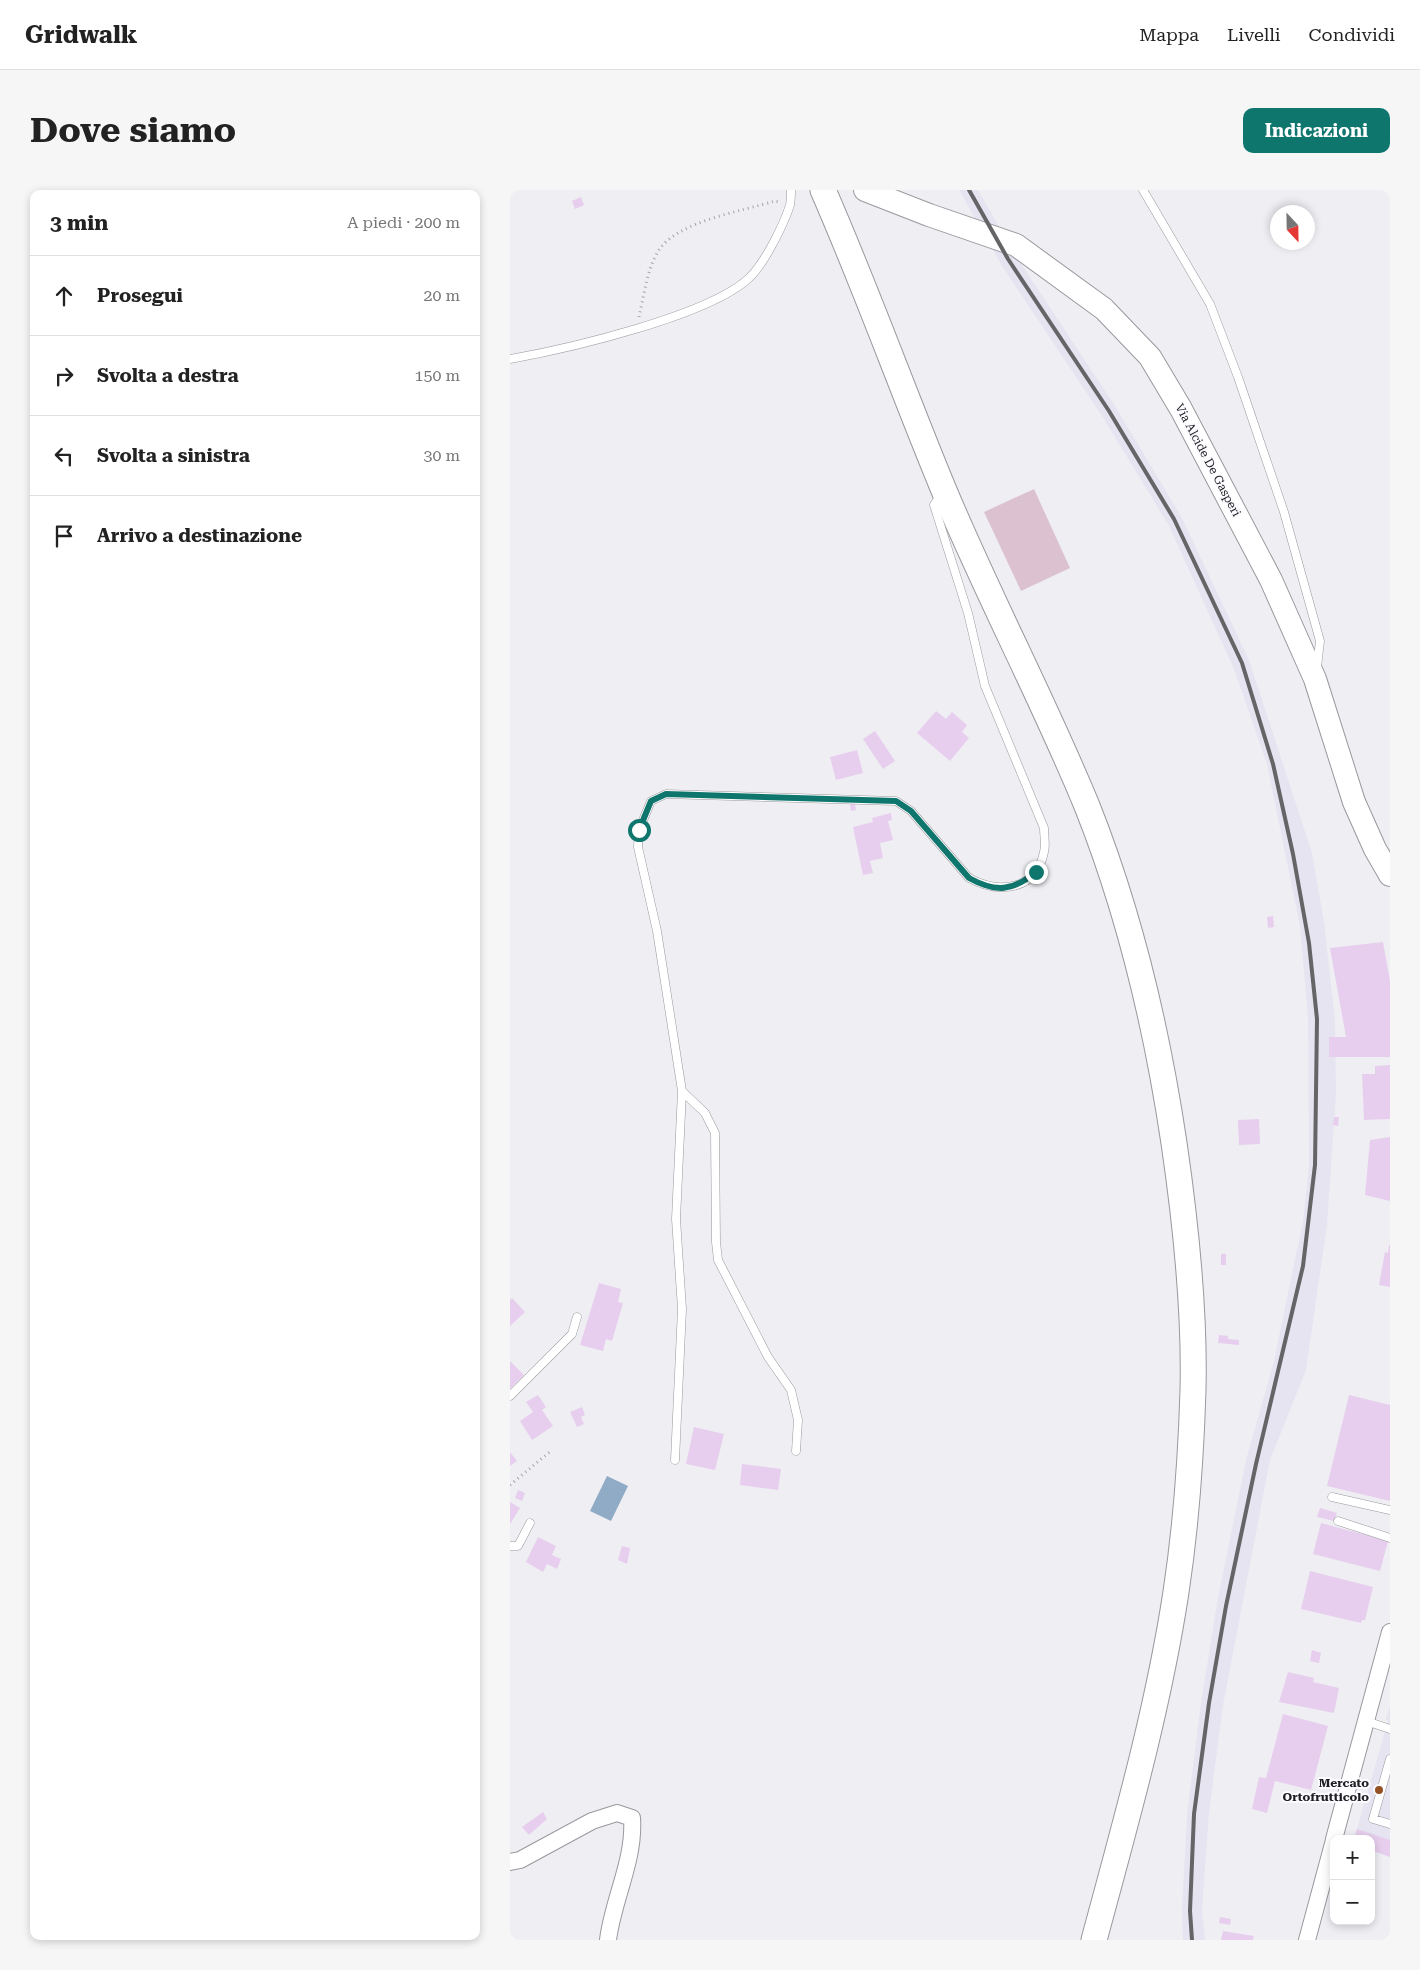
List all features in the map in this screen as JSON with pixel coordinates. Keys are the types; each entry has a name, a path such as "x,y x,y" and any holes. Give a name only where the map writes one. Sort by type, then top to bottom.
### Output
{"main road":[{"path":"823,190 858,270 944,490 1087,808 1125,918 1168,1100 1183,1201 1192,1302 1193,1389 1187,1481 1176,1589 1159,1683 1137,1782 1094,1940"},
{"name":"Via Alcide De Gasperi","path":"865,190 929,216 1016,245 1104,309 1150,357 1181,409 1271,580 1315,679 1354,802 1375,849 1390,875"}],"street":[{"path":"1335,1835 1390,1632"},
{"path":"510,1862 520,1860 592,1821 617,1813 632,1818 634,1838 610,1923 608,1940"},
{"path":"1307,1940 1330,1855"}],"lane":[{"path":"510,359 591,341 678,315 723,296 752,275 778,233 791,203 791,190"},
{"path":"1143,190 1210,304 1238,377 1284,512 1320,641 1315,679"},
{"path":"674,1460 682,1309 676,1218 682,1090 657,931 638,847 639,830 651,801 666,794 896,801 911,811 969,878 981,885 998,889 1021,884 1036,872 1044,851 1044,828 985,686 968,613 934,505 944,490"},
{"path":"682,1090 705,1113 715,1133 716,1242 718,1260 749,1321 791,1390 798,1420 796,1451"},
{"path":"510,1396 572,1334 577,1317"},
{"path":"1332,1497 1390,1510"},
{"path":"1338,1521 1390,1538"},
{"path":"510,1546 518,1546 530,1523"},
{"path":"1366,1722 1390,1729"},
{"path":"1390,1759 1373,1819 1390,1824"}],"path":[{"path":"637,327 646,283 657,252 667,239 702,222 775,201 791,203"},
{"path":"510,1485 552,1450"}],"shaded area":[{"path":"959,190 978,190 1016,256 1115,406 1181,516 1249,660 1312,853 1324,922 1335,1020 1336,1094 1327,1225 1306,1370 1270,1460 1223,1705 1209,1813 1202,1910 1205,1940 1183,1940 1182,1911 1187,1814 1201,1703 1218,1598 1246,1460 1274,1361 1303,1221 1309,1166 1308,1018 1300,926 1267,764 1234,669 1168,524 1102,416 1002,266"},
{"path":"1034,489 1070,568 1021,591 984,512"},
{"name":"Mercato Ortofrutticolo","path":"1390,1706 1390,1857 1375,1851 1375,1835 1355,1835 1388,1721 1386,1719"}],"water":[{"path":"607,1476 628,1486 611,1521 590,1511"}],"building":[{"path":"581,197 584,205 575,209 572,201"},
{"path":"936,711 946,719 952,712 967,725 962,732 969,738 950,761 917,733"},
{"path":"875,731 895,761 883,769 863,739"},
{"path":"857,750 863,773 836,780 830,757"},
{"path":"850,804 855,804 856,810 851,811"},
{"path":"891,813 892,820 888,821 893,840 880,843 883,858 870,861 873,873 863,875 853,827 873,822 872,818"},
{"path":"1273,916 1274,927 1268,928 1267,917"},
{"path":"1383,942 1390,981 1390,1057 1329,1057 1329,1037 1346,1037 1330,948"},
{"path":"1390,1065 1390,1119 1364,1120 1362,1074 1375,1074 1375,1066"},
{"path":"1334,1117 1339,1117 1338,1126 1333,1125"},
{"path":"1259,1119 1260,1144 1239,1145 1238,1120"},
{"path":"1390,1137 1390,1201 1365,1195 1370,1140"},
{"path":"1389,1245 1390,1287 1379,1285 1385,1252 1388,1253"},
{"path":"1221,1254 1226,1254 1226,1265 1221,1265"},
{"path":"599,1283 621,1289 618,1302 623,1303 612,1341 606,1339 603,1351 580,1345"},
{"path":"512,1298 525,1312 510,1326 510,1300"},
{"path":"1219,1335 1228,1336 1228,1339 1239,1340 1239,1345 1218,1343"},
{"path":"510,1361 524,1375 510,1389"},
{"path":"538,1395 546,1407 542,1410 553,1426 532,1440 520,1421 533,1412 526,1402"},
{"path":"1349,1395 1390,1405 1390,1501 1327,1486"},
{"path":"582,1407 585,1415 581,1417 584,1424 577,1427 570,1412"},
{"path":"694,1427 724,1434 715,1470 686,1464"},
{"path":"510,1452 517,1461 510,1466"},
{"path":"742,1464 781,1469 778,1490 740,1485"},
{"path":"518,1490 525,1493 522,1501 515,1498"},
{"path":"510,1502 520,1508 510,1524"},
{"path":"1320,1508 1337,1513 1334,1521 1317,1517"},
{"path":"1321,1523 1388,1541 1380,1571 1313,1554"},
{"path":"538,1537 556,1546 552,1555 561,1559 557,1569 547,1564 543,1572 526,1562"},
{"path":"622,1546 630,1548 627,1564 618,1560"},
{"path":"1310,1571 1373,1587 1365,1620 1362,1620 1361,1623 1301,1609"},
{"path":"1312,1650 1321,1653 1319,1663 1310,1661"},
{"path":"1288,1672 1314,1678 1313,1682 1339,1688 1334,1713 1279,1702"},
{"path":"1283,1714 1328,1726 1311,1790 1275,1781 1267,1813 1252,1809 1259,1777 1266,1778"},
{"path":"543,1812 547,1819 529,1835 522,1827"},
{"path":"1357,1829 1375,1835 1355,1835"},
{"path":"1375,1835 1390,1840 1390,1857 1375,1851"},
{"path":"1220,1917 1231,1919 1230,1925 1219,1923"},
{"path":"1223,1931 1254,1936 1253,1940 1221,1940"}],"railway":[{"path":"969,190 1008,259 1109,411 1174,519 1242,663 1273,764 1293,854 1309,943 1317,1019 1315,1165 1303,1266 1256,1464 1226,1606 1209,1703 1194,1814 1190,1911 1192,1940"}],"place":[{"name":"Mercato Ortofrutticolo","path":"1379,1790"}],"route":[{"path":"639,830 651,801 666,794 896,801 911,811 969,878 981,885 998,889 1021,884 1036,872"}]}
